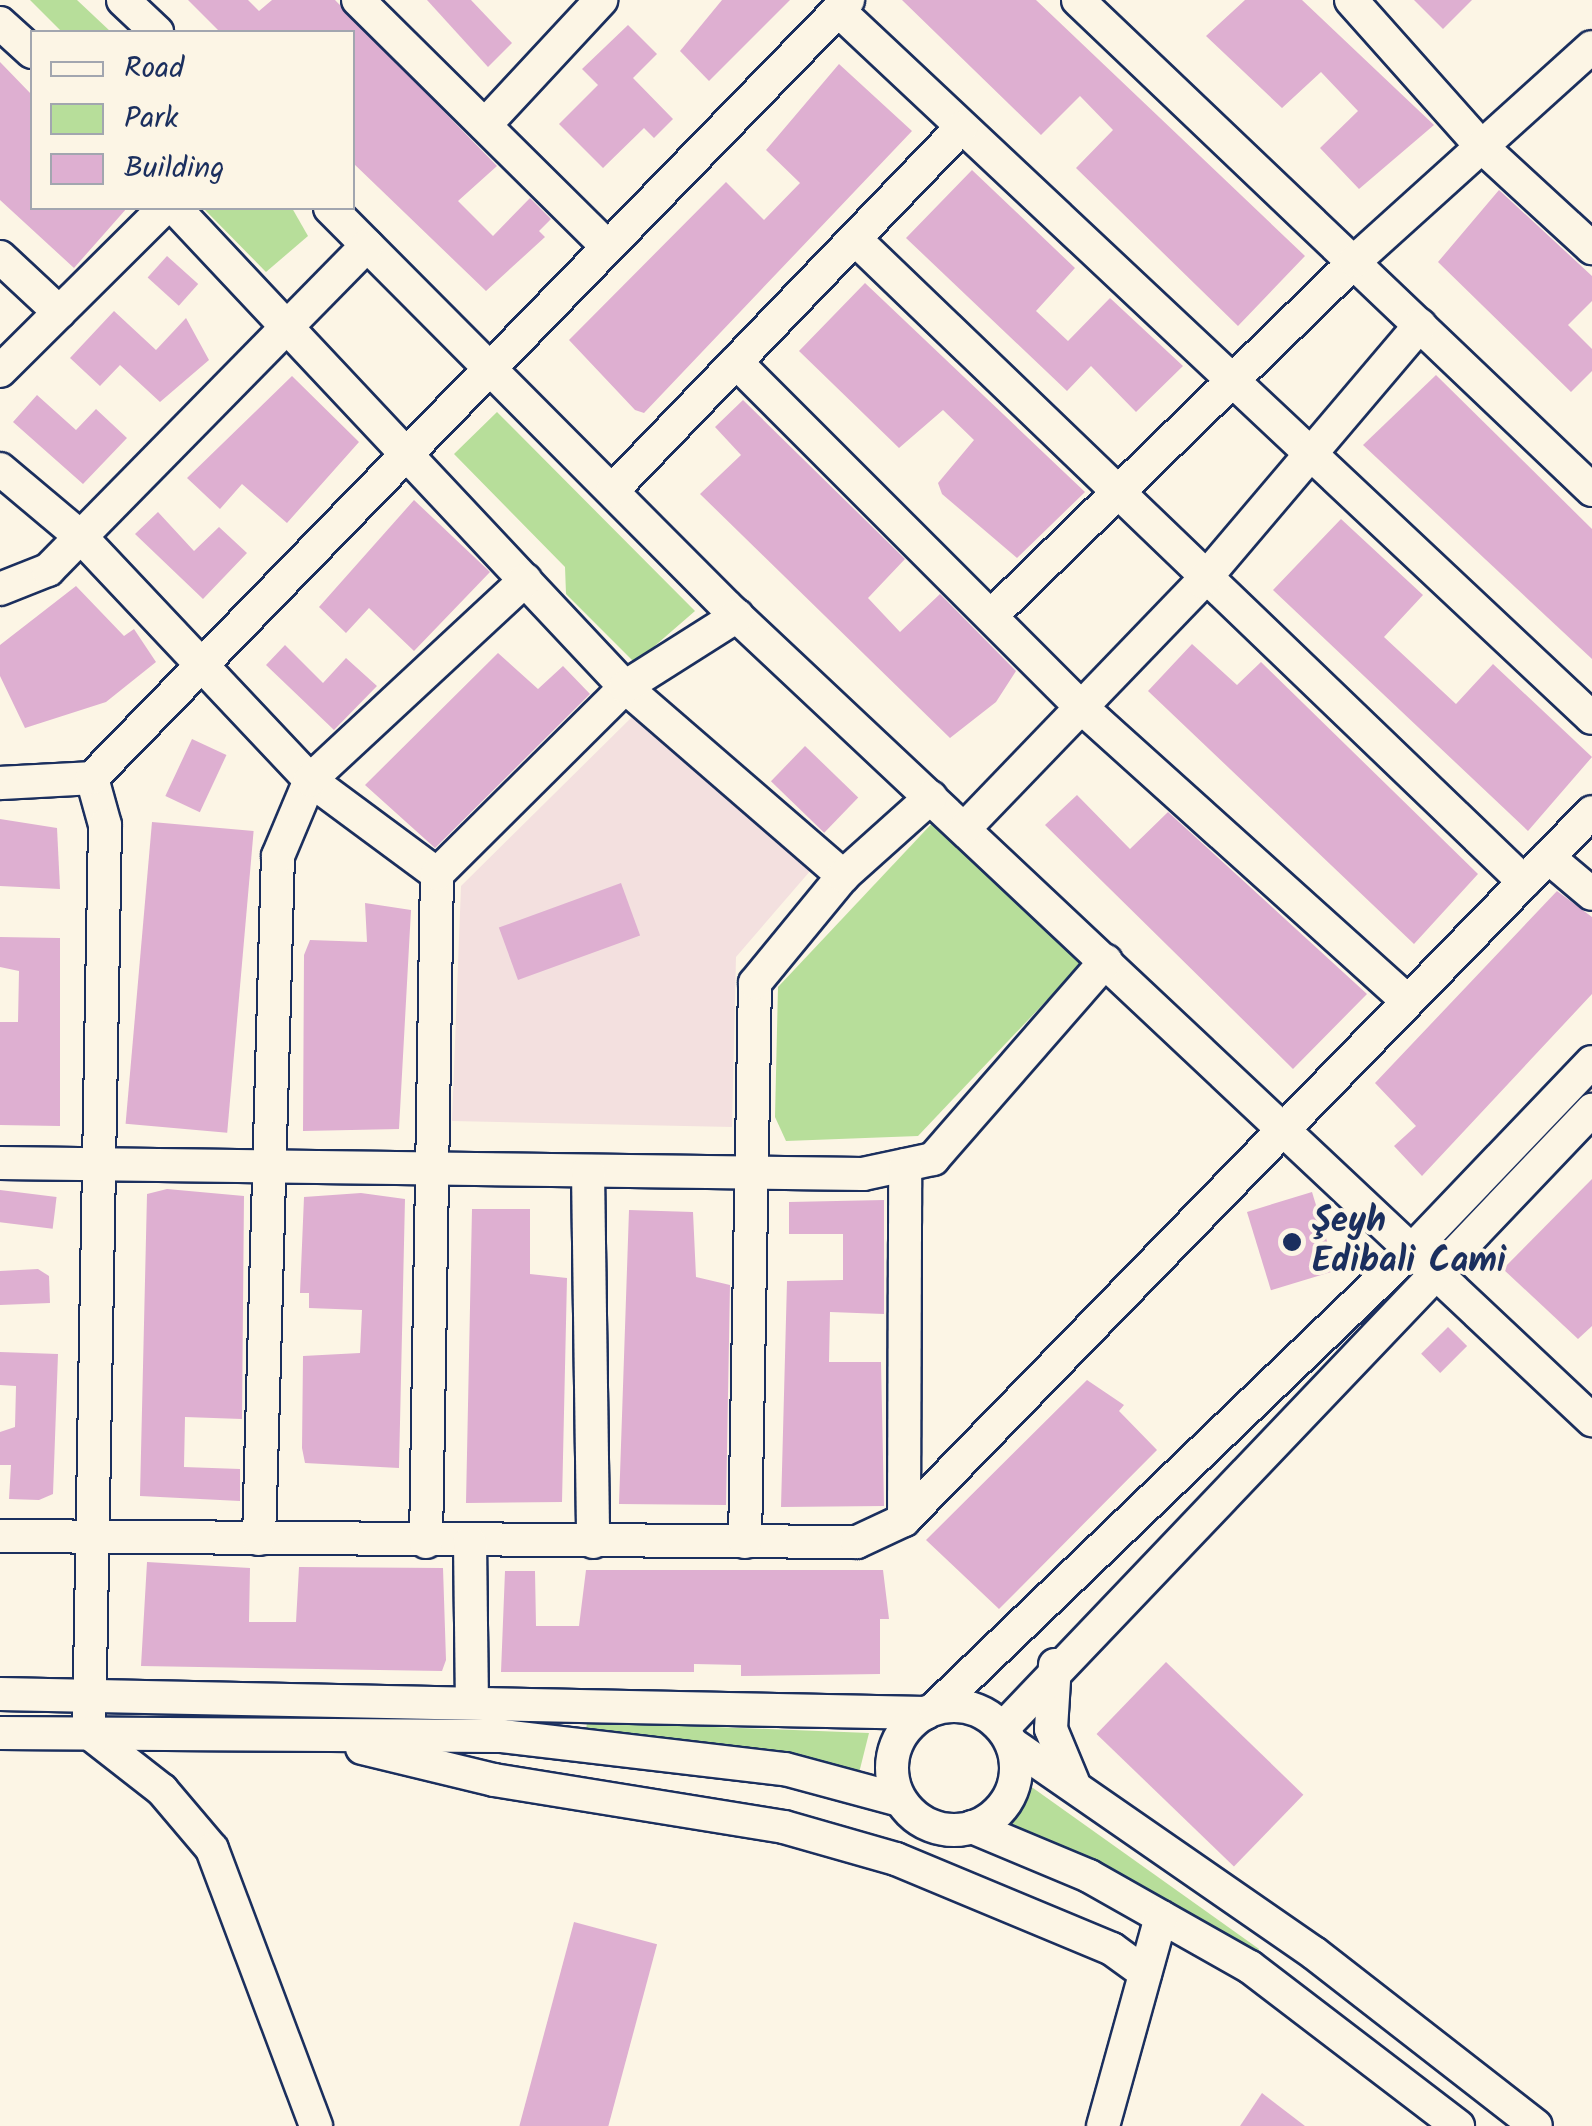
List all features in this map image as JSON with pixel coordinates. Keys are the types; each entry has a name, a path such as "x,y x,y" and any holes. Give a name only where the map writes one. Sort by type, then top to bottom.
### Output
{"street":[{"path":"122,0 154,30"},
{"path":"484,125 601,0"},
{"path":"1078,0 1592,490"},
{"path":"1351,0 1481,146 1592,248"},
{"path":"362,1 608,247"},
{"path":"0,784 92,778 843,5 961,128 1306,458 1592,718"},
{"path":"0,23 30,50"},
{"path":"991,616 1356,261 1592,46"},
{"path":"612,491 961,128"},
{"path":"0,371 162,210"},
{"path":"177,210 283,330 410,450 524,580 625,686 843,876"},
{"path":"332,210 737,616 1414,1248 1585,1400"},
{"path":"855,240 1202,582 1524,882"},
{"path":"0,588 48,570 367,244"},
{"path":"0,257 59,312"},
{"path":"965,828 1202,582 1420,325"},
{"path":"736,362 1082,707 1407,1001"},
{"path":"0,469 81,537 197,666 310,780 437,874"},
{"path":"259,1539 263,1168 278,856 310,780 524,580"},
{"path":"426,1542 437,874 625,686 737,616"},
{"path":"89,1733 99,1537 99,1167 105,825 92,778"},
{"path":"744,1542 754,982 843,876 931,797"},
{"path":"0,1536 426,1542 856,1542 904,1520 1592,812"},
{"path":"1548,857 1592,894"},
{"path":"0,1163 863,1174 933,1159 1106,960"},
{"path":"900,1800 895,1746 1414,1248 1592,1062"},
{"path":"972,1827 1009,1798 1007,1736 1055,1665 1592,1110"},
{"path":"904,1520 905,1164"},
{"path":"588,1171 592,1542"},
{"path":"470,1542 472,1702"},
{"path":"1055,1665 1051,1729 1073,1782"},
{"path":"0,1694 931,1711 972,1708 1536,2126"},
{"path":"0,1733 502,1736 784,1769 900,1800 928,1825 972,1827 1161,1917 1250,1967 1458,2126"},
{"path":"89,1733 162,1790 212,1849 316,2126"},
{"path":"309,1734 494,1780 784,1827 896,1858 1112,1949 1145,1973"},
{"path":"1103,2126 1161,1917"}],"shaded area":[{"path":"636,713 811,870 736,957 732,1127 452,1121 461,886"}],"green space":[{"path":"30,0 77,0 109,30 60,30"},
{"path":"205,210 293,210 308,236 266,272"},
{"path":"497,412 695,611 635,663 566,594 565,567 454,454"},
{"path":"937,818 1085,960 918,1136 786,1141 775,1117 778,987"},
{"path":"587,1722 869,1733 858,1777 710,1744 586,1731"},
{"path":"1026,1783 1259,1949 1252,1959 1004,1825"}],"building":[{"path":"188,0 248,0 259,11 272,0 335,0 497,166 458,201 493,236 530,198 551,219 539,231 545,237 486,291 355,165 355,30 218,30"},
{"path":"427,0 471,0 512,43 488,67"},
{"path":"722,0 790,0 709,81 680,51"},
{"path":"902,0 1036,0 1305,256 1238,326 1076,168 1113,130 1080,96 1041,135"},
{"path":"1245,0 1302,0 1434,125 1359,189 1320,148 1358,111 1321,72 1282,108 1206,36"},
{"path":"1414,0 1472,0 1443,29"},
{"path":"628,25 657,54 633,78 673,119 654,138 644,128 603,168 559,124 598,85 582,69"},
{"path":"0,62 30,93 30,210 125,210 74,268 0,200"},
{"path":"839,64 912,131 644,413 635,410 569,340 726,182 764,220 800,183 766,150"},
{"path":"972,170 1075,268 1036,311 1068,341 1110,298 1183,366 1136,412 1091,366 1067,391 906,238"},
{"path":"1499,190 1592,276 1592,301 1568,325 1592,349 1592,371 1571,392 1438,262"},
{"path":"167,256 198,284 179,306 148,278"},
{"path":"865,283 1085,492 1017,558 942,494 938,483 974,440 943,410 899,448 799,351"},
{"path":"114,311 156,350 186,318 209,360 160,402 120,365 100,386 70,358"},
{"path":"1436,375 1592,529 1592,659 1363,445"},
{"path":"292,376 359,442 287,523 242,484 220,509 187,478"},
{"path":"37,395 76,430 96,409 127,438 83,484 13,422"},
{"path":"743,400 905,559 868,598 900,632 940,594 1016,671 996,702 950,738 700,494 741,455 715,427"},
{"path":"414,500 490,572 414,651 369,608 346,633 319,607"},
{"path":"158,512 194,551 219,527 247,553 203,599 135,534"},
{"path":"1341,519 1423,595 1384,637 1456,704 1493,664 1592,757 1528,831 1273,590"},
{"path":"76,586 124,636 134,629 156,662 106,702 25,728 0,676 0,645"},
{"path":"1192,644 1237,685 1261,662 1478,874 1414,944 1148,691"},
{"path":"285,645 323,683 346,658 377,686 334,730 266,665"},
{"path":"498,653 538,689 563,666 590,694 435,848 365,785"},
{"path":"192,739 226,755 200,812 165,796"},
{"path":"805,746 858,797 824,833 771,781"},
{"path":"1077,795 1130,849 1168,812 1367,994 1293,1069 1045,825"},
{"path":"0,819 57,828 60,889 0,886"},
{"path":"152,822 254,831 227,1133 126,1124"},
{"path":"621,883 640,936 518,980 499,927"},
{"path":"1557,891 1592,917 1592,994 1422,1176 1394,1146 1416,1126 1375,1083"},
{"path":"365,903 411,910 399,1129 303,1131 304,955 310,940 367,942"},
{"path":"0,937 60,938 60,1126 0,1125 0,1022 18,1022 19,971 0,967"},
{"path":"1592,1179 1592,1326 1578,1339 1503,1269"},
{"path":"167,1189 244,1196 242,1419 185,1417 184,1467 240,1469 240,1501 140,1496 147,1194"},
{"path":"0,1190 57,1197 53,1229 0,1222"},
{"name":"Şeyh Edibali Cami","path":"1312,1192 1336,1270 1271,1290 1247,1212"},
{"path":"361,1193 405,1199 399,1468 305,1463 302,1448 303,1356 360,1353 362,1310 309,1308 309,1293 300,1293 304,1197"},
{"path":"884,1200 884,1314 830,1312 829,1362 881,1362 884,1506 781,1507 787,1281 843,1280 843,1234 789,1234 789,1202"},
{"path":"472,1209 530,1209 530,1274 567,1278 562,1502 466,1503"},
{"path":"629,1210 693,1212 696,1277 730,1285 726,1505 619,1504"},
{"path":"38,1269 49,1276 50,1303 0,1305 0,1271"},
{"path":"1448,1327 1467,1346 1440,1373 1421,1354"},
{"path":"0,1352 58,1354 53,1494 39,1500 9,1499 11,1465 0,1465 0,1432 15,1427 16,1386 0,1385"},
{"path":"1087,1380 1124,1405 1119,1411 1157,1450 999,1609 926,1540"},
{"path":"147,1562 250,1568 249,1622 296,1622 299,1567 443,1568 446,1660 442,1671 141,1666"},
{"path":"586,1570 883,1570 889,1619 880,1619 880,1674 741,1676 741,1665 694,1664 694,1672 501,1672 505,1571 535,1571 536,1626 579,1626"},
{"path":"1166,1662 1303,1795 1234,1867 1097,1734"},
{"path":"574,1922 657,1944 608,2126 519,2126"},
{"path":"1262,2093 1305,2126 1240,2126"}],"place":[{"name":"Şeyh Edibali Cami","path":"1292,1242"}]}
